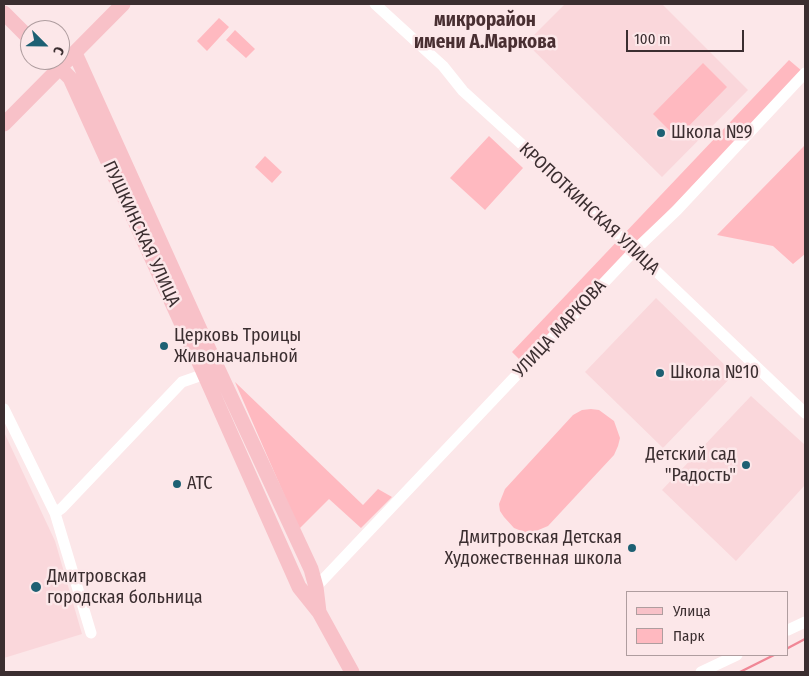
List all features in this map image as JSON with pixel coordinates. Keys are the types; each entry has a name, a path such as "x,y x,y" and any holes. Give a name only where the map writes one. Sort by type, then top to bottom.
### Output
{"main road":[{"path":"70,56 123,4"},
{"path":"4,13 20,29"},
{"name":"ПУШКИНСКАЯ УЛИЦА","path":"75,53 311,569 310,590"},
{"path":"70,67 74,68 86,78"},
{"path":"4,124 51,70"},
{"name":"ПУШКИНСКАЯ УЛИЦА","path":"62,70 70,78 254,486 352,672"},
{"path":"254,486 270,480"}],"street":[{"name":"КРОПОТКИНСКАЯ УЛИЦА","path":"375,4 443,66 463,91 549,169 805,413"},
{"name":"УЛИЦА МАРКОВА","path":"310,590 634,251 677,210 805,72"},
{"path":"54,513 62,508 182,382 205,374"},
{"path":"4,409 54,513 91,633"},
{"path":"789,630 805,622"},
{"path":"701,672 735,656"}],"shaded area":[{"name":"Школа №9","path":"565,4 662,4 748,90 662,177 526,43"},
{"name":"Школа №10","path":"656,298 734,374 663,448 585,372"},
{"name":"Детский сад \"Радость\"","path":"751,396 805,445 805,485 736,561 662,490"},
{"name":"Дмитровская городская больница","path":"4,432 55,541 82,634 4,658"}],"green space":[{"path":"219,18 229,27 207,51 197,41"},
{"path":"235,30 255,49 246,58 226,40"},
{"path":"789,60 802,71 523,363 512,352"},
{"path":"703,63 727,87 677,138 653,114"},
{"path":"489,136 523,168 485,210 450,178"},
{"path":"805,145 805,254 793,264 773,246 717,235"},
{"path":"265,156 282,172 272,183 255,167"},
{"path":"235,382 363,505 378,489 392,497 361,528 329,499 299,529"},
{"path":"582,410 599,410 614,421 620,438 614,455 548,526 536,531 524,532 514,528 500,511 499,504 505,489 573,415"}],"waterway":[{"path":"789,647 805,639"},
{"path":"740,672 772,656"}],"place":[{"name":"Школа №9","path":"661,133"},
{"name":"Церковь Троицы Живоначальной","path":"164,346"},
{"name":"Школа №10","path":"660,373"},
{"name":"Детский сад \"Радость\"","path":"746,465"},
{"name":"АТС","path":"177,484"},
{"name":"Дмитровская Детская Художественная школа","path":"632,548"},
{"name":"Дмитровская городская больница","path":"36,587"}],"district":[{"name":"микрорайон имени А.Маркова","path":"485,32"}]}
